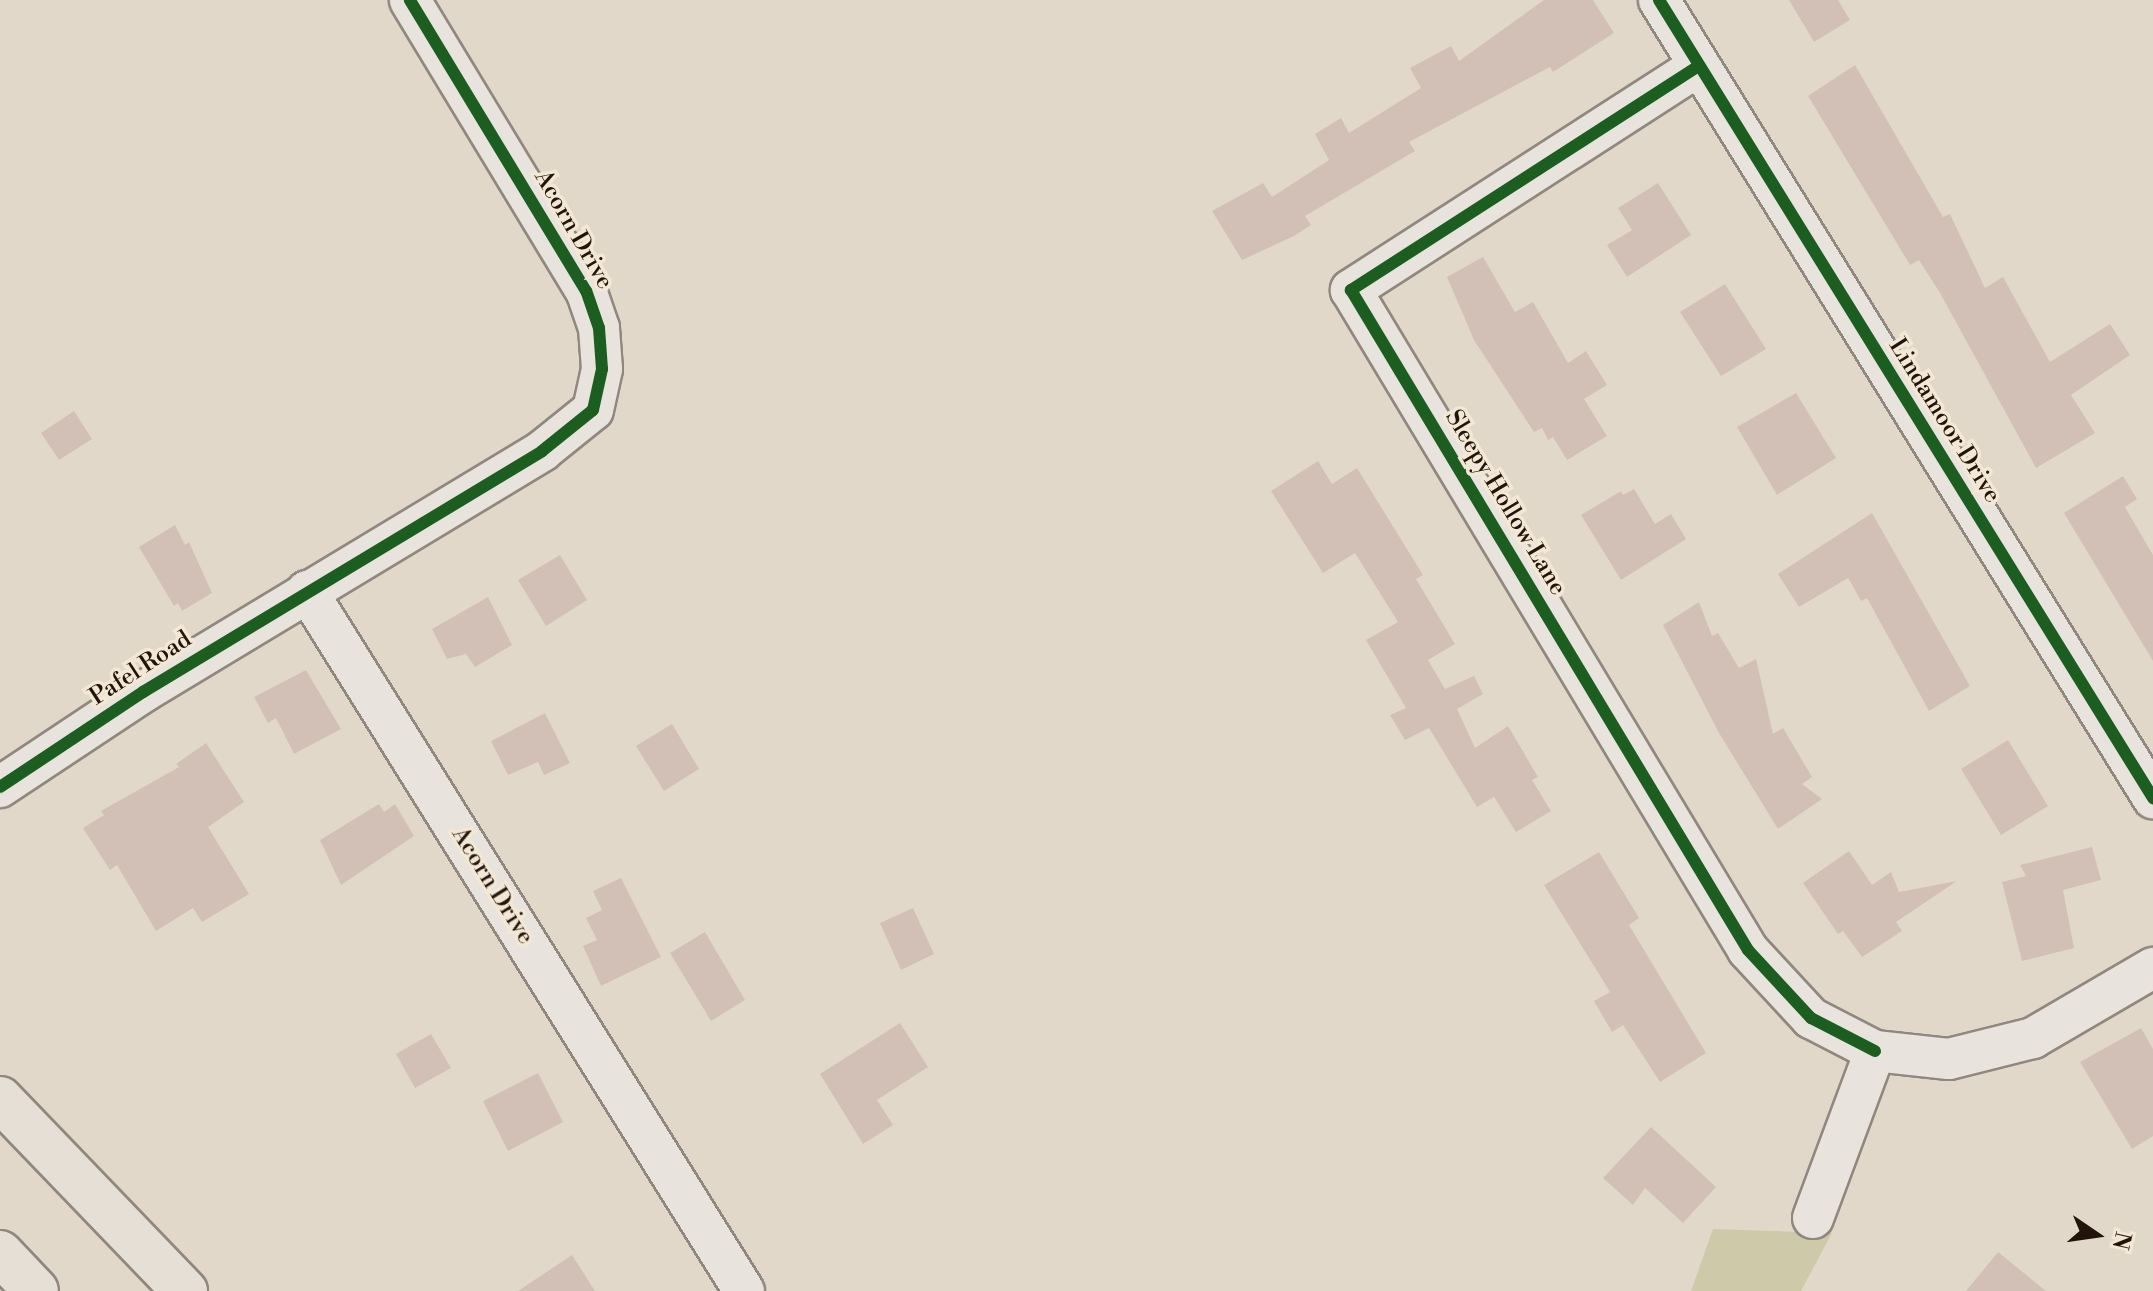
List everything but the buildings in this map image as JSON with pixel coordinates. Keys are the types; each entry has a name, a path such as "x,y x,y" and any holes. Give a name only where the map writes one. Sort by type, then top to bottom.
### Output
{"highway":[{"path":"0,1099 185,1291"},
{"path":"0,1253 36,1291"}],"street":[{"name":"Acorn Drive","path":"410,0 586,291 599,328 602,369 593,410 542,451 307,591 744,1291"},
{"name":"Lindamoor Drive","path":"1659,0 1697,67 2153,798"},
{"name":"Sleepy Hollow Lane","path":"1697,67 1351,290 1748,950 1811,1018 1875,1051"},
{"name":"Pafel Road","path":"0,787 307,591"},
{"path":"1813,1218 1875,1051 1949,1059 2033,1038 2153,968"}],"shaded area":[{"path":"1713,1229 1832,1233 1801,1291 1691,1291"}],"cycle path":[{"path":"0,787 143,692 542,451 593,410 602,369 599,328 586,291 410,0"},
{"path":"1659,0 2153,798"},
{"path":"1697,67 1351,290 1748,950 1811,1018 1875,1051"}]}
